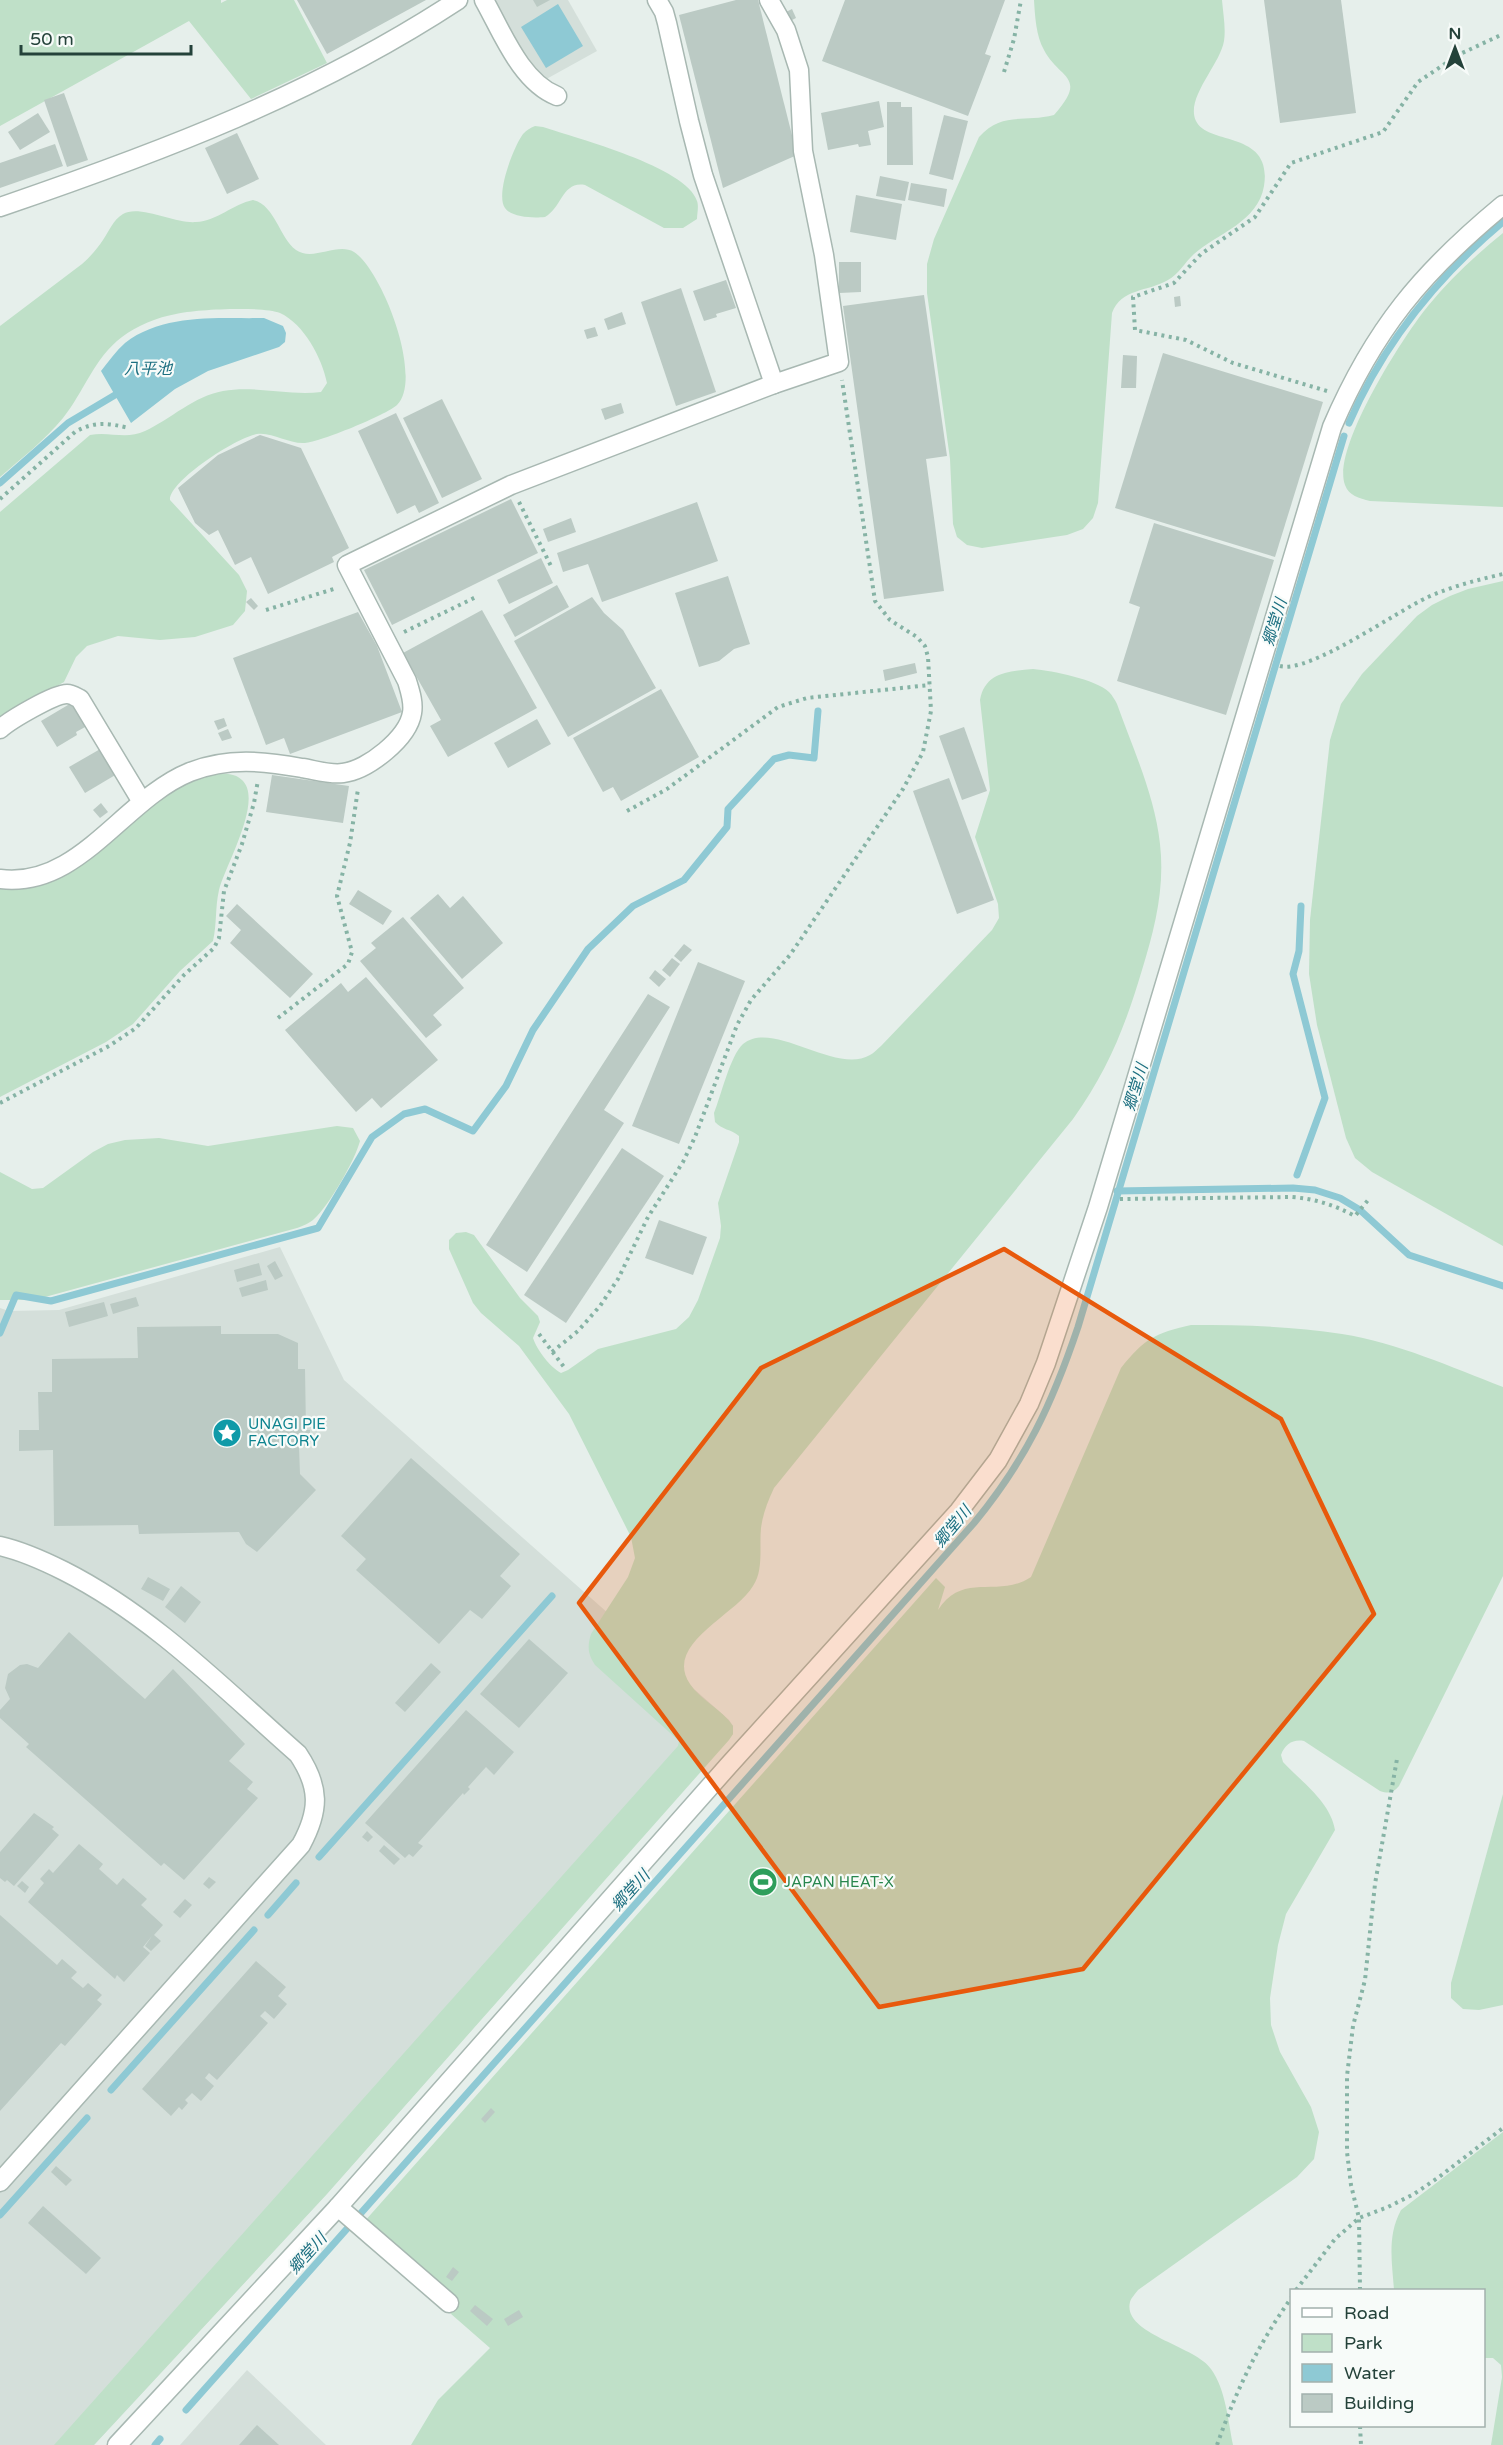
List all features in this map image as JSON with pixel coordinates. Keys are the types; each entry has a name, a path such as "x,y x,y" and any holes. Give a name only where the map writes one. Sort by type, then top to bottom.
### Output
{"street":[{"path":"0,207 131,162 227,123 321,80 412,30 458,0"},
{"path":"484,0 527,74 545,91 556,96"},
{"path":"657,0 668,23 703,175 774,384"},
{"path":"0,879 24,879 58,869 74,860 163,786 196,770 232,762 261,762 340,774 356,771 369,764 397,740 406,728 412,713 412,697 407,681 347,565 511,485 774,384 839,362 824,255 803,152 799,70 786,30 769,0"},
{"path":"117,2445 342,2210 729,1765 980,1487 1015,1433 1046,1363 1098,1207 1329,438 1345,396 1365,359 1411,292 1439,261 1503,205"},
{"path":"0,729 8,722 59,696 74,695 80,699 142,802"},
{"path":"0,1546 47,1563 87,1583 124,1606 159,1632 298,1754 309,1770 315,1789 315,1809 310,1827 301,1845 0,2182"},
{"path":"342,2210 449,2303"}],"path":[{"path":"1004,72 1014,39 1021,0"},
{"path":"1345,396 1233,363 1185,340 1135,330 1133,297 1174,283 1201,254 1255,217 1292,164 1383,132 1418,82 1458,55 1503,34"},
{"path":"552,1352 593,1314 618,1279 648,1217 683,1162 695,1137 737,1025 751,1000 790,955 914,772 929,732 930,685 925,646 917,637 881,612 872,589 839,362"},
{"path":"0,499 75,432 99,423 129,428"},
{"path":"511,485 551,566"},
{"path":"1283,667 1294,667 1317,658 1427,597 1466,582 1503,574"},
{"path":"266,610 356,582"},
{"path":"386,641 476,597"},
{"path":"627,811 668,789 778,707 807,698 930,685"},
{"path":"0,1103 109,1046 136,1028 184,975 214,948 219,938 224,891 242,844 254,803 261,762"},
{"path":"278,1018 348,964 352,951 337,896 350,843 358,794 356,771"},
{"path":"1122,1200 1313,1198 1355,1216 1369,1199"},
{"path":"538,1334 564,1367"},
{"path":"1360,2289 1359,2218 1351,2185 1347,2152 1347,2076 1353,2026 1365,1980 1375,1884 1397,1759"},
{"path":"1297,2289 1335,2239 1359,2218 1414,2194 1503,2128"},
{"path":"1217,2445 1235,2394 1270,2328 1290,2300"},
{"path":"1360,2427 1361,2445"}],"highlighted area":[{"path":"1004,1249 1281,1419 1374,1614 1083,1969 879,2007 579,1603 761,1368"}],"shaded area":[{"path":"493,0 568,0 597,51 541,82"},
{"path":"280,1247 344,1380 729,1720 733,1726 733,1734 326,2195 94,2445 0,2445 0,1308 9,1311 59,1310"},
{"path":"247,2370 326,2445 180,2445"}],"green space":[{"path":"0,0 221,0 221,3 227,0 294,0 327,63 251,99 189,21 0,126"},
{"path":"1034,0 1222,0 1224,41 1195,102 1196,121 1203,129 1213,134 1250,147 1259,156 1264,168 1264,186 1254,209 1246,218 1194,254 1172,277 1160,284 1128,295 1116,305 1112,313 1098,503 1093,518 1083,529 1067,535 982,548 967,545 957,537 953,524 950,459 927,293 927,264 934,239 979,137 996,124 1005,121 1054,115 1069,92 1068,79 1050,60 1039,39"},
{"path":"535,126 629,155 673,177 689,189 697,201 697,219 683,228 664,228 585,185 571,187 551,213 545,217 523,217 513,214 505,208 503,201 502,192 507,170 523,134"},
{"path":"253,200 267,208 296,250 310,254 347,250 354,252 365,263 387,301 396,325 403,349 406,372 404,391 397,405 391,409 324,438 299,443 263,434 247,437 220,451 180,482 170,500 239,575 247,591 245,611 233,625 195,637 160,640 118,636 87,646 76,657 64,682 0,718 0,512 90,435 138,434 202,398 223,391 247,389 309,393 321,392 327,383 321,363 311,343 297,325 280,313 229,309 185,312 162,317 134,329 112,345 63,418 0,477 0,326 85,261 98,247 114,222 123,214 138,211 196,222 211,219"},
{"path":"1503,233 1503,507 1370,501 1355,496 1345,485 1344,468 1349,446 1372,393 1403,341 1428,306 1445,286"},
{"path":"1503,581 1503,1246 1372,1172 1355,1158 1346,1138 1317,1025 1309,974 1310,920 1330,740 1341,704 1362,674 1417,616 1450,596 1468,589"},
{"path":"1033,669 1094,683 1109,692 1117,704 1143,773 1157,826 1161,876 1155,923 1129,1010 1106,1065 1073,1119 774,1488 762,1523 759,1573 753,1586 693,1643 686,1656 684,1670 690,1684 733,1726 733,1734 729,1740 326,2195 94,2445 54,2445 678,1746 679,1741 595,1665 590,1654 591,1634 628,1577 635,1558 631,1537 569,1414 519,1346 481,1313 473,1303 449,1249 449,1240 456,1233 466,1232 474,1235 520,1298 538,1316 540,1322 533,1338 544,1358 561,1373 598,1349 676,1329 689,1317 698,1300 720,1238 718,1203 739,1142 739,1136 715,1122 714,1113 738,1050 743,1044 756,1038 771,1038 840,1058 856,1059 870,1055 992,930 999,918 998,904 975,837 990,790 980,700 987,684 993,678 1007,672"},
{"path":"216,773 233,775 242,780 248,789 249,802 241,834 219,890 213,941 180,971 133,1024 106,1042 0,1097 0,887 24,887 45,882 65,873 84,862 153,803 183,785"},
{"path":"337,1126 353,1128 360,1141 334,1194 320,1213 306,1224 34,1300 0,1300 0,1172 32,1189 43,1188 93,1152 108,1144 125,1140 159,1138 208,1146"},
{"path":"1191,1325 1286,1328 1363,1338 1424,1356 1503,1387 1503,1576 1399,1786 1391,1792 1380,1791 1304,1741 1290,1743 1281,1755 1283,1762 1322,1802 1335,1830 1286,1914 1278,1945 1270,1998 1271,2025 1280,2052 1311,2107 1319,2132 1314,2159 1297,2177 1138,2290 1130,2302 1131,2313 1137,2323 1162,2339 1191,2353 1211,2369 1223,2396 1233,2445 411,2445 438,2400 490,2348 356,2231 936,1578 945,1587 938,1610 948,1598 958,1591 1006,1586 1031,1577 1121,1368 1137,1350 1159,1334"},
{"path":"1503,1794 1503,2005 1479,2010 1463,2009 1451,1998 1451,1983"},
{"path":"1503,2132 1503,2445 1491,2445 1502,2377 1501,2365 1493,2358 1485,2358 1485,2289 1394,2289 1392,2239 1401,2210"}],"water":[{"path":"558,4 583,46 546,68 521,27"},
{"name":"八平池","path":"210,318 264,318 283,326 286,333 285,342 279,347 208,371 175,389 131,423 101,371 125,343 140,333 157,327 174,322"}],"building":[{"path":"297,0 426,0 327,54"},
{"path":"533,0 550,0 537,7"},
{"path":"736,0 758,0 797,155 723,188 679,15"},
{"path":"845,0 1005,0 985,54 991,56 968,116 822,61"},
{"path":"1264,0 1341,0 1356,113 1280,123"},
{"path":"792,9 796,18 790,21 786,12"},
{"path":"64,93 88,160 67,167 44,100"},
{"path":"879,101 884,127 868,131 871,145 859,147 858,144 828,150 821,113"},
{"path":"887,102 901,102 901,107 912,107 913,165 887,165"},
{"path":"38,113 50,132 20,150 8,132"},
{"path":"944,115 968,121 953,180 929,174"},
{"path":"237,133 259,179 227,194 205,148"},
{"path":"55,144 63,166 0,188 0,163"},
{"path":"880,176 909,182 905,201 876,196"},
{"path":"911,183 947,189 944,207 908,200"},
{"path":"856,195 902,204 896,240 850,232"},
{"path":"839,262 861,262 861,292 839,293"},
{"path":"726,280 736,308 716,314 717,317 704,321 693,291"},
{"path":"681,288 716,392 676,406 641,302"},
{"path":"924,295 947,456 926,459 944,591 884,599 843,306"},
{"path":"1180,296 1181,306 1175,307 1174,297"},
{"path":"622,312 626,324 608,330 604,319"},
{"path":"595,327 598,336 587,339 584,330"},
{"path":"1163,353 1323,402 1275,557 1115,508"},
{"path":"1123,355 1137,356 1136,388 1121,388"},
{"path":"442,399 482,479 442,498 403,418"},
{"path":"621,403 624,413 605,420 601,409"},
{"path":"396,413 439,503 419,513 415,505 397,514 358,431"},
{"path":"260,435 301,448 349,548 332,557 334,562 268,594 251,557 235,565 218,530 209,535 195,523 178,488 218,455"},
{"path":"511,499 538,553 392,625 364,570"},
{"path":"697,502 718,561 602,602 588,564 563,572 557,553"},
{"path":"571,518 576,532 548,542 543,529"},
{"path":"1154,523 1274,560 1226,715 1117,681 1140,607 1129,603"},
{"path":"541,558 553,583 509,604 497,580"},
{"path":"728,576 750,644 734,649 719,661 699,667 675,593"},
{"path":"557,585 569,607 515,637 503,615"},
{"path":"592,597 604,613 623,630 656,688 568,737 514,641"},
{"path":"251,598 258,606 254,610 246,602"},
{"path":"482,610 537,708 448,757 430,726 441,720 403,653"},
{"path":"358,612 377,646 402,712 290,754 284,738 266,745 233,658"},
{"path":"915,663 917,673 885,681 883,670"},
{"path":"661,689 699,757 621,801 613,787 603,792 573,738"},
{"path":"73,702 87,726 57,747 41,721"},
{"path":"224,718 227,726 218,730 214,721"},
{"path":"537,719 551,744 508,768 494,743"},
{"path":"964,727 987,791 962,800 939,736"},
{"path":"228,729 232,738 222,741 218,733"},
{"path":"102,748 117,774 85,793 69,767"},
{"path":"272,775 349,786 343,823 266,812"},
{"path":"949,778 994,900 957,914 913,791"},
{"path":"101,803 108,812 100,818 93,810"},
{"path":"358,890 392,911 383,925 349,904"},
{"path":"438,894 450,908 463,896 503,943 462,979 410,918"},
{"path":"237,904 313,974 290,998 230,943 241,930 226,916"},
{"path":"403,917 464,988 433,1015 442,1025 426,1038 360,961 376,948 371,943"},
{"path":"684,944 692,950 681,962 674,956"},
{"path":"672,958 680,964 670,977 662,970"},
{"path":"698,962 745,981 679,1144 632,1126"},
{"path":"655,970 666,979 659,987 649,978"},
{"path":"366,977 438,1060 381,1108 372,1098 356,1112 285,1030 341,983 348,992"},
{"path":"648,994 670,1007 604,1110 624,1123 527,1272 486,1245"},
{"path":"622,1148 664,1176 566,1323 524,1295"},
{"path":"659,1220 707,1237 693,1275 645,1258"},
{"path":"275,1261 283,1276 275,1280 267,1266"},
{"path":"259,1263 262,1275 237,1282 234,1270"},
{"path":"266,1280 268,1290 242,1297 239,1288"},
{"path":"136,1297 139,1306 113,1314 110,1304"},
{"path":"104,1302 108,1316 69,1327 65,1312"},
{"path":"221,1326 221,1334 278,1334 298,1343 298,1369 305,1369 306,1430 310,1430 310,1446 299,1446 300,1474 316,1490 257,1552 246,1544 239,1532 139,1534 138,1525 54,1526 53,1450 19,1451 19,1430 39,1430 38,1392 52,1392 52,1359 138,1358 137,1327"},
{"path":"411,1458 520,1554 500,1576 511,1586 482,1619 470,1610 439,1644 356,1570 366,1559 341,1536"},
{"path":"148,1577 170,1589 163,1601 141,1589"},
{"path":"181,1586 201,1602 185,1623 165,1607"},
{"path":"69,1632 145,1699 173,1669 245,1744 229,1761 253,1782 247,1789 258,1798 184,1880 164,1863 161,1866 26,1747 29,1744 0,1718 0,1710 10,1699 5,1688 8,1674 20,1665 27,1664 38,1668"},
{"path":"529,1639 568,1673 519,1728 480,1694"},
{"path":"431,1663 441,1672 405,1712 395,1703"},
{"path":"466,1710 514,1752 494,1775 486,1767 468,1787 470,1789 464,1795 463,1793 418,1843 423,1846 413,1857 409,1854 405,1858 365,1823"},
{"path":"34,1813 54,1827 52,1829 59,1835 14,1886 0,1878 0,1852"},
{"path":"367,1831 373,1837 368,1842 362,1837"},
{"path":"79,1844 103,1864 99,1869 117,1885 123,1878 147,1899 141,1905 163,1925 154,1935 161,1941 151,1951 145,1946 152,1936 143,1947 150,1953 124,1982 117,1975 115,1979 28,1902 44,1883 40,1879 49,1869 53,1873"},
{"path":"384,1845 400,1859 394,1865 379,1851"},
{"path":"209,1877 216,1882 209,1889 203,1884"},
{"path":"22,1881 29,1887 25,1893 17,1886"},
{"path":"185,1899 192,1905 180,1918 173,1912"},
{"path":"0,1915 57,1965 62,1959 77,1972 71,1978 83,1988 88,1983 102,1995 97,2000 102,2004 65,2046 61,2043 0,2111"},
{"path":"256,1961 286,1987 278,1996 287,2004 274,2019 265,2011 260,2016 268,2023 217,2080 209,2073 205,2078 214,2086 201,2101 192,2093 185,2100 188,2103 182,2110 179,2107 171,2116 142,2089"},
{"path":"491,2108 495,2112 485,2123 481,2119"},
{"path":"56,2166 72,2180 66,2186 51,2172"},
{"path":"43,2206 101,2258 86,2274 28,2223"},
{"path":"453,2267 459,2272 452,2281 446,2277"},
{"path":"475,2305 493,2319 487,2326 470,2311"},
{"path":"519,2310 523,2317 508,2326 504,2319"},
{"path":"257,2425 279,2445 239,2445"}],"waterway":[{"name":"郷堂川","path":"1349,423 1378,365 1414,313 1456,266 1503,222"},
{"path":"0,483 68,423 115,395"},
{"name":"郷堂川","path":"186,2410 974,1523 1009,1477 1023,1454 1058,1381 1078,1327 1344,436"},
{"path":"0,1333 16,1295 51,1301 318,1228 372,1137 404,1114 425,1109 473,1131 506,1086 533,1030 588,949 633,906 684,880 727,827 728,809 774,759 789,755 814,758 818,711"},
{"path":"1297,1175 1325,1098 1293,974 1299,951 1301,906"},
{"path":"1117,1191 1293,1188 1315,1190 1340,1198 1360,1210 1409,1255 1503,1286"},
{"path":"319,1857 552,1596"},
{"path":"268,1915 296,1883"},
{"path":"111,2090 254,1930"},
{"path":"0,2215 87,2118"},
{"name":"郷堂川","path":"155,2445 160,2439"}],"place":[{"name":"UNAGI PIE FACTORY","path":"227,1433"},
{"name":"JAPAN HEAT-X","path":"763,1882"}]}
